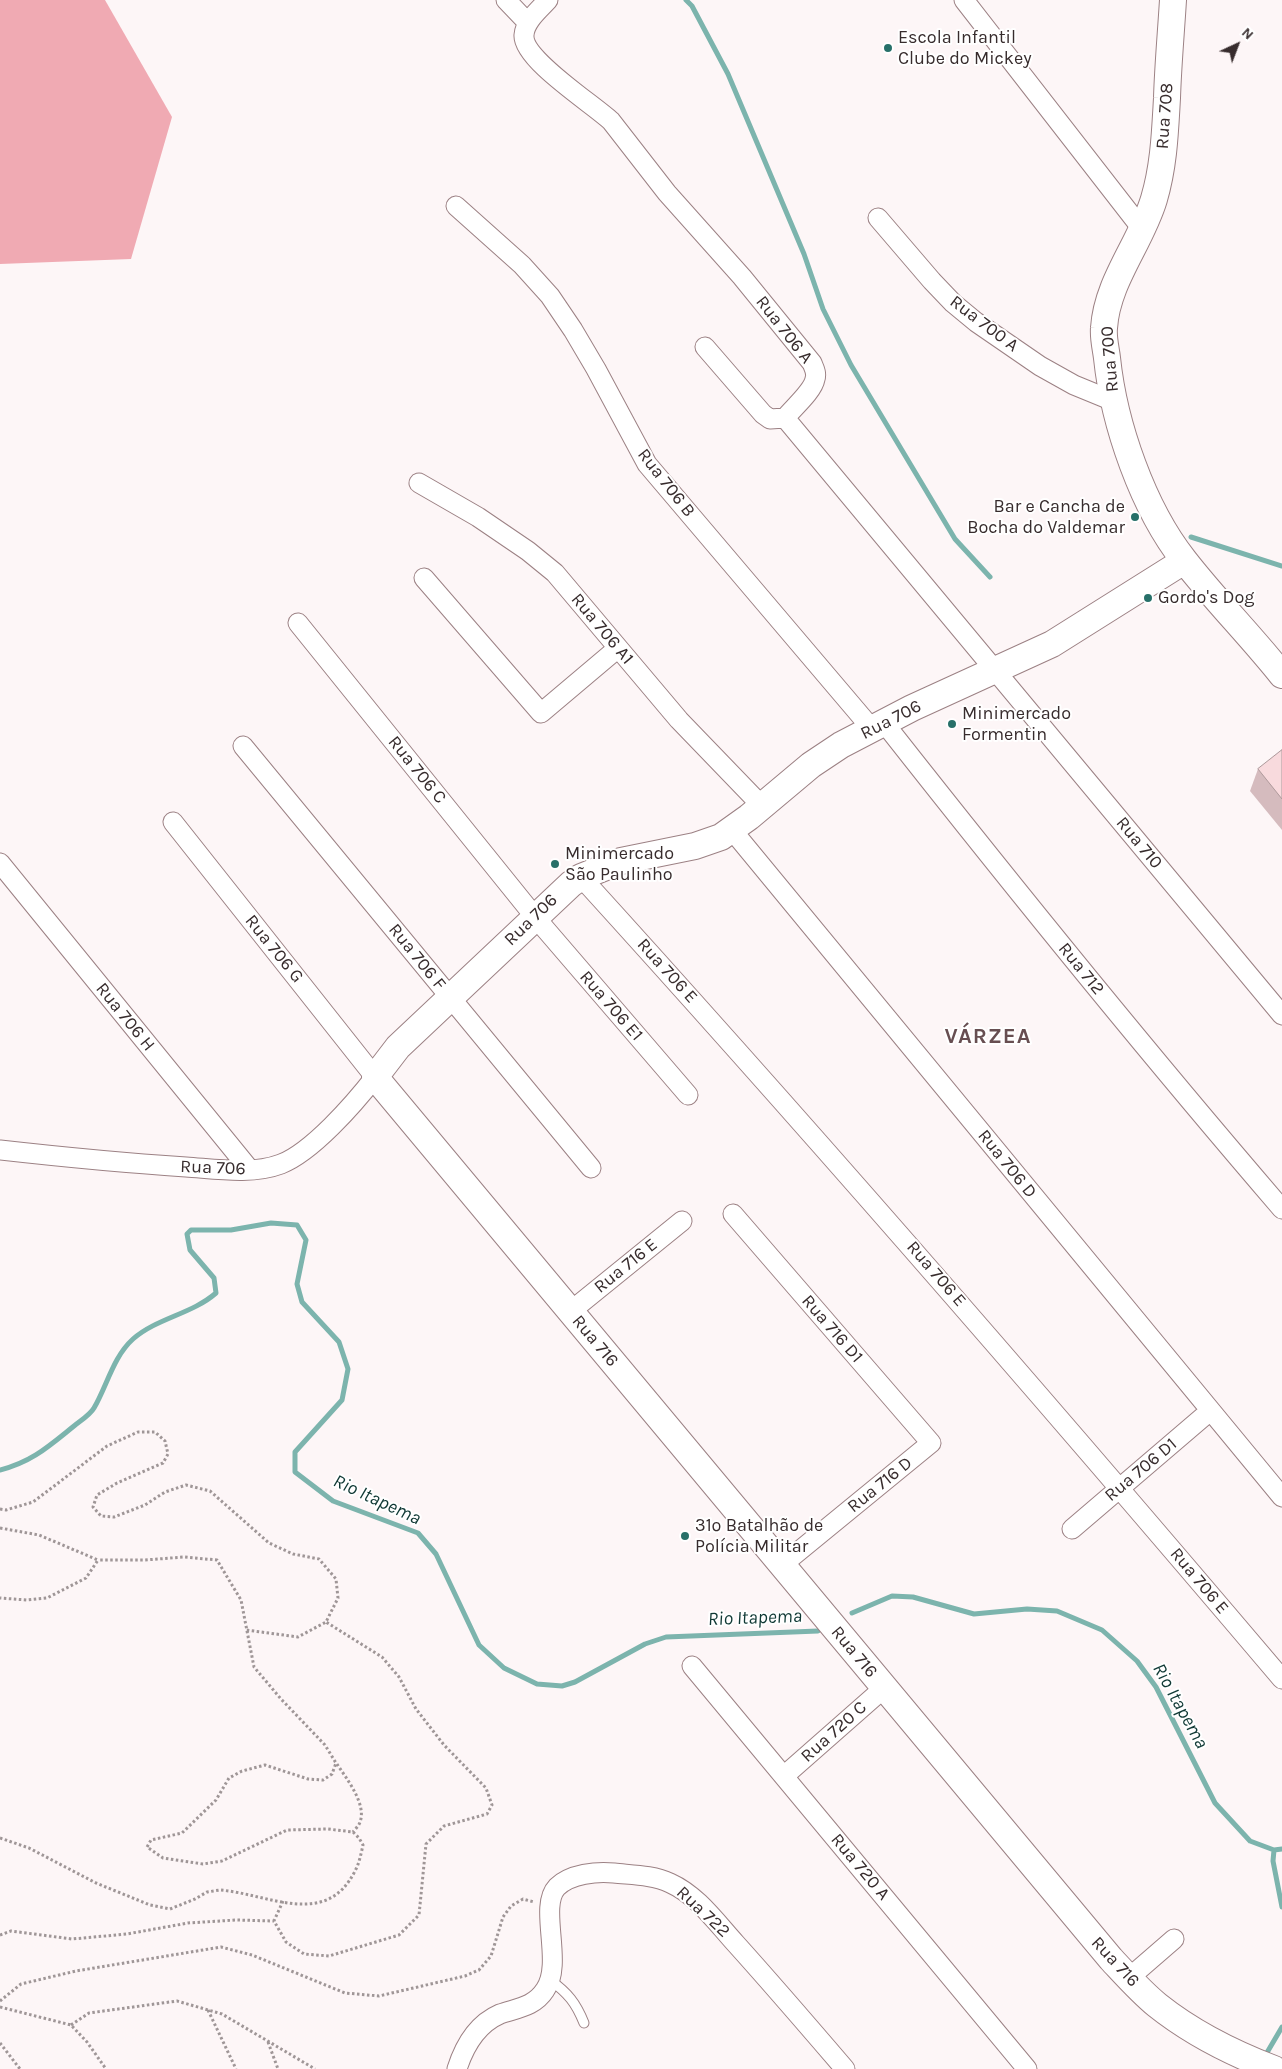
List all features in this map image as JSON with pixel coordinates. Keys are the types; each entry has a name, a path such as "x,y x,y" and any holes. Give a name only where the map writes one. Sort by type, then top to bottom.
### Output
{"street":[{"path":"506,0 528,23 548,0"},
{"path":"964,0 1142,229"},
{"name":"Rua 708","path":"1142,229 1154,199 1165,145 1173,0"},
{"name":"Rua 706 A","path":"528,23 524,35 526,44 533,54 565,85 600,111 610,122 667,193 742,277 812,363 815,379 812,387 785,418"},
{"name":"Rua 706 B","path":"456,206 522,264 550,296 591,362 647,464 878,726"},
{"name":"Rua 700 A","path":"878,218 932,282 976,322 1040,366 1074,385 1114,401"},
{"name":"Rua 700","path":"1142,229 1116,282 1104,329 1114,401 1121,430 1154,514 1184,560 1282,675"},
{"path":"705,347 763,414 770,419 785,418 996,670"},
{"name":"Rua 706 A1","path":"419,483 478,517 542,561 555,573 679,720 761,805"},
{"name":"Rua 706","path":"0,1150 155,1165 250,1170 282,1164 304,1151 347,1110 398,1047 561,892 581,877 621,861 708,842 732,830 826,754 912,708 1052,644 1184,560"},
{"path":"424,578 541,713 618,648"},
{"name":"Rua 706 C","path":"298,623 535,917"},
{"name":"Rua 710","path":"996,670 1282,1015"},
{"name":"Rua 712","path":"878,726 1009,881 1158,1064 1282,1209"},
{"name":"Rua 706 F","path":"243,746 591,1168"},
{"name":"Rua 706 G","path":"172,822 375,1076"},
{"name":"Rua 706 D","path":"732,830 1282,1497"},
{"name":"Rua 706 H","path":"0,863 250,1170"},
{"name":"Rua 706 E","path":"581,877 749,1061 988,1334 1282,1679"},
{"name":"Rua 706 E1","path":"535,917 688,1095"},
{"name":"Rua 716","path":"375,1076 1093,1939 1156,2004 1183,2024 1220,2045 1274,2069"},
{"name":"Rua 716 D1","path":"733,1214 931,1443"},
{"name":"Rua 716 E","path":"570,1311 682,1221"},
{"name":"Rua 706 D1","path":"1072,1529 1210,1411"},
{"name":"Rua 716 D","path":"782,1565 931,1443"},
{"name":"Rua 720 A","path":"692,1666 1027,2069"},
{"name":"Rua 720 C","path":"784,1776 884,1688"},
{"name":"Rua 722","path":"550,1905 553,1894 564,1883 577,1877 603,1872 654,1878 668,1882 681,1889 691,1896 719,1925 792,2006 845,2069"},
{"path":"457,2069 467,2045 483,2025 501,2014 523,2008 533,2002 545,1990 550,1980 553,1951 550,1905"},
{"path":"1129,1978 1174,1939"}],"lane":[{"path":"550,1980 566,1991 579,2009 584,2023"}],"path":[{"path":"0,1509 6,1510 33,1502 107,1446 138,1432 155,1432 165,1441 168,1454 163,1463 117,1483 97,1495 93,1507 101,1516 114,1516 129,1511 145,1505 165,1492 186,1485 210,1491 269,1543 293,1554 319,1559 336,1578 338,1598 326,1622 298,1637 246,1630"},
{"path":"0,1528 38,1535 98,1560 146,1560 184,1557 217,1560 241,1600 254,1667 281,1699 325,1745 353,1788 362,1812 360,1823 353,1832"},
{"path":"0,1598 27,1600 47,1598 86,1578 98,1560"},
{"path":"274,1921 286,1942 304,1954 330,1956 399,1935 419,1915 426,1844 444,1826 487,1814 492,1804 486,1788 444,1745 416,1710 400,1677 382,1657 326,1622"},
{"path":"0,1838 29,1848 96,1883 150,1905 170,1909 207,1892 220,1890 299,1904 321,1903 338,1894 355,1871 363,1845 353,1832 328,1829 287,1830 222,1861 203,1864 162,1858 148,1847 151,1840 182,1833 216,1800 229,1778 242,1772 265,1765 308,1779 323,1780 332,1774 336,1763"},
{"path":"0,2001 21,1984 76,1971 221,1947 252,1954 345,1993 379,1996 465,1976 479,1970 491,1956 503,1917 511,1906 523,1899 550,1905"},
{"path":"274,1921 283,1901"},
{"path":"0,1935 11,1931 72,1939 127,1934 188,1923 236,1920 274,1921"},
{"path":"71,2025 90,2013 177,2001 222,2014 315,2069"},
{"path":"0,2007 71,2025 87,2042 106,2069"},
{"path":"208,2010 220,2039 236,2069"},
{"path":"267,2041 278,2069"},
{"path":"0,2043 20,2069"}],"shaded area":[{"path":"0,0 105,0 172,117 131,259 0,264"}],"building":[{"path":"1282,750 1282,799 1258,769"}],"waterway":[{"path":"686,0 692,6 728,74 804,254 823,309 851,365 955,539 990,577"},
{"path":"1191,537 1282,566"},
{"name":"Rio Itapema","path":"0,1470 31,1458 90,1413 99,1399 120,1354 133,1339 142,1332 196,1306 216,1293 214,1278 190,1250 187,1234 191,1230 231,1230 271,1223 297,1225 306,1240 297,1284 302,1302 339,1342 348,1369 342,1400 295,1452 295,1472 333,1501 418,1533 436,1554 479,1645 504,1668 537,1684 562,1686 575,1682 645,1644 666,1637 818,1631"},
{"name":"Rio Itapema","path":"852,1613 892,1596 913,1597 974,1614 1027,1609 1057,1611 1102,1630 1137,1661 1156,1687 1215,1803 1250,1841 1274,1850 1282,1849"},
{"path":"1274,1850 1273,1861 1282,1907"},
{"path":"1265,2056 1282,2027"}],"place":[{"name":"Escola Infantil Clube do Mickey","path":"888,48"},
{"name":"Bar e Cancha de Bocha do Valdemar","path":"1135,517"},
{"name":"Gordo's Dog","path":"1148,598"},
{"name":"Minimercado Formentin","path":"952,724"},
{"name":"Minimercado São Paulinho","path":"555,864"},
{"name":"31º Batalhão de Polícia Militar","path":"685,1536"}],"district":[{"name":"VÁRZEA","path":"988,1037"}]}
